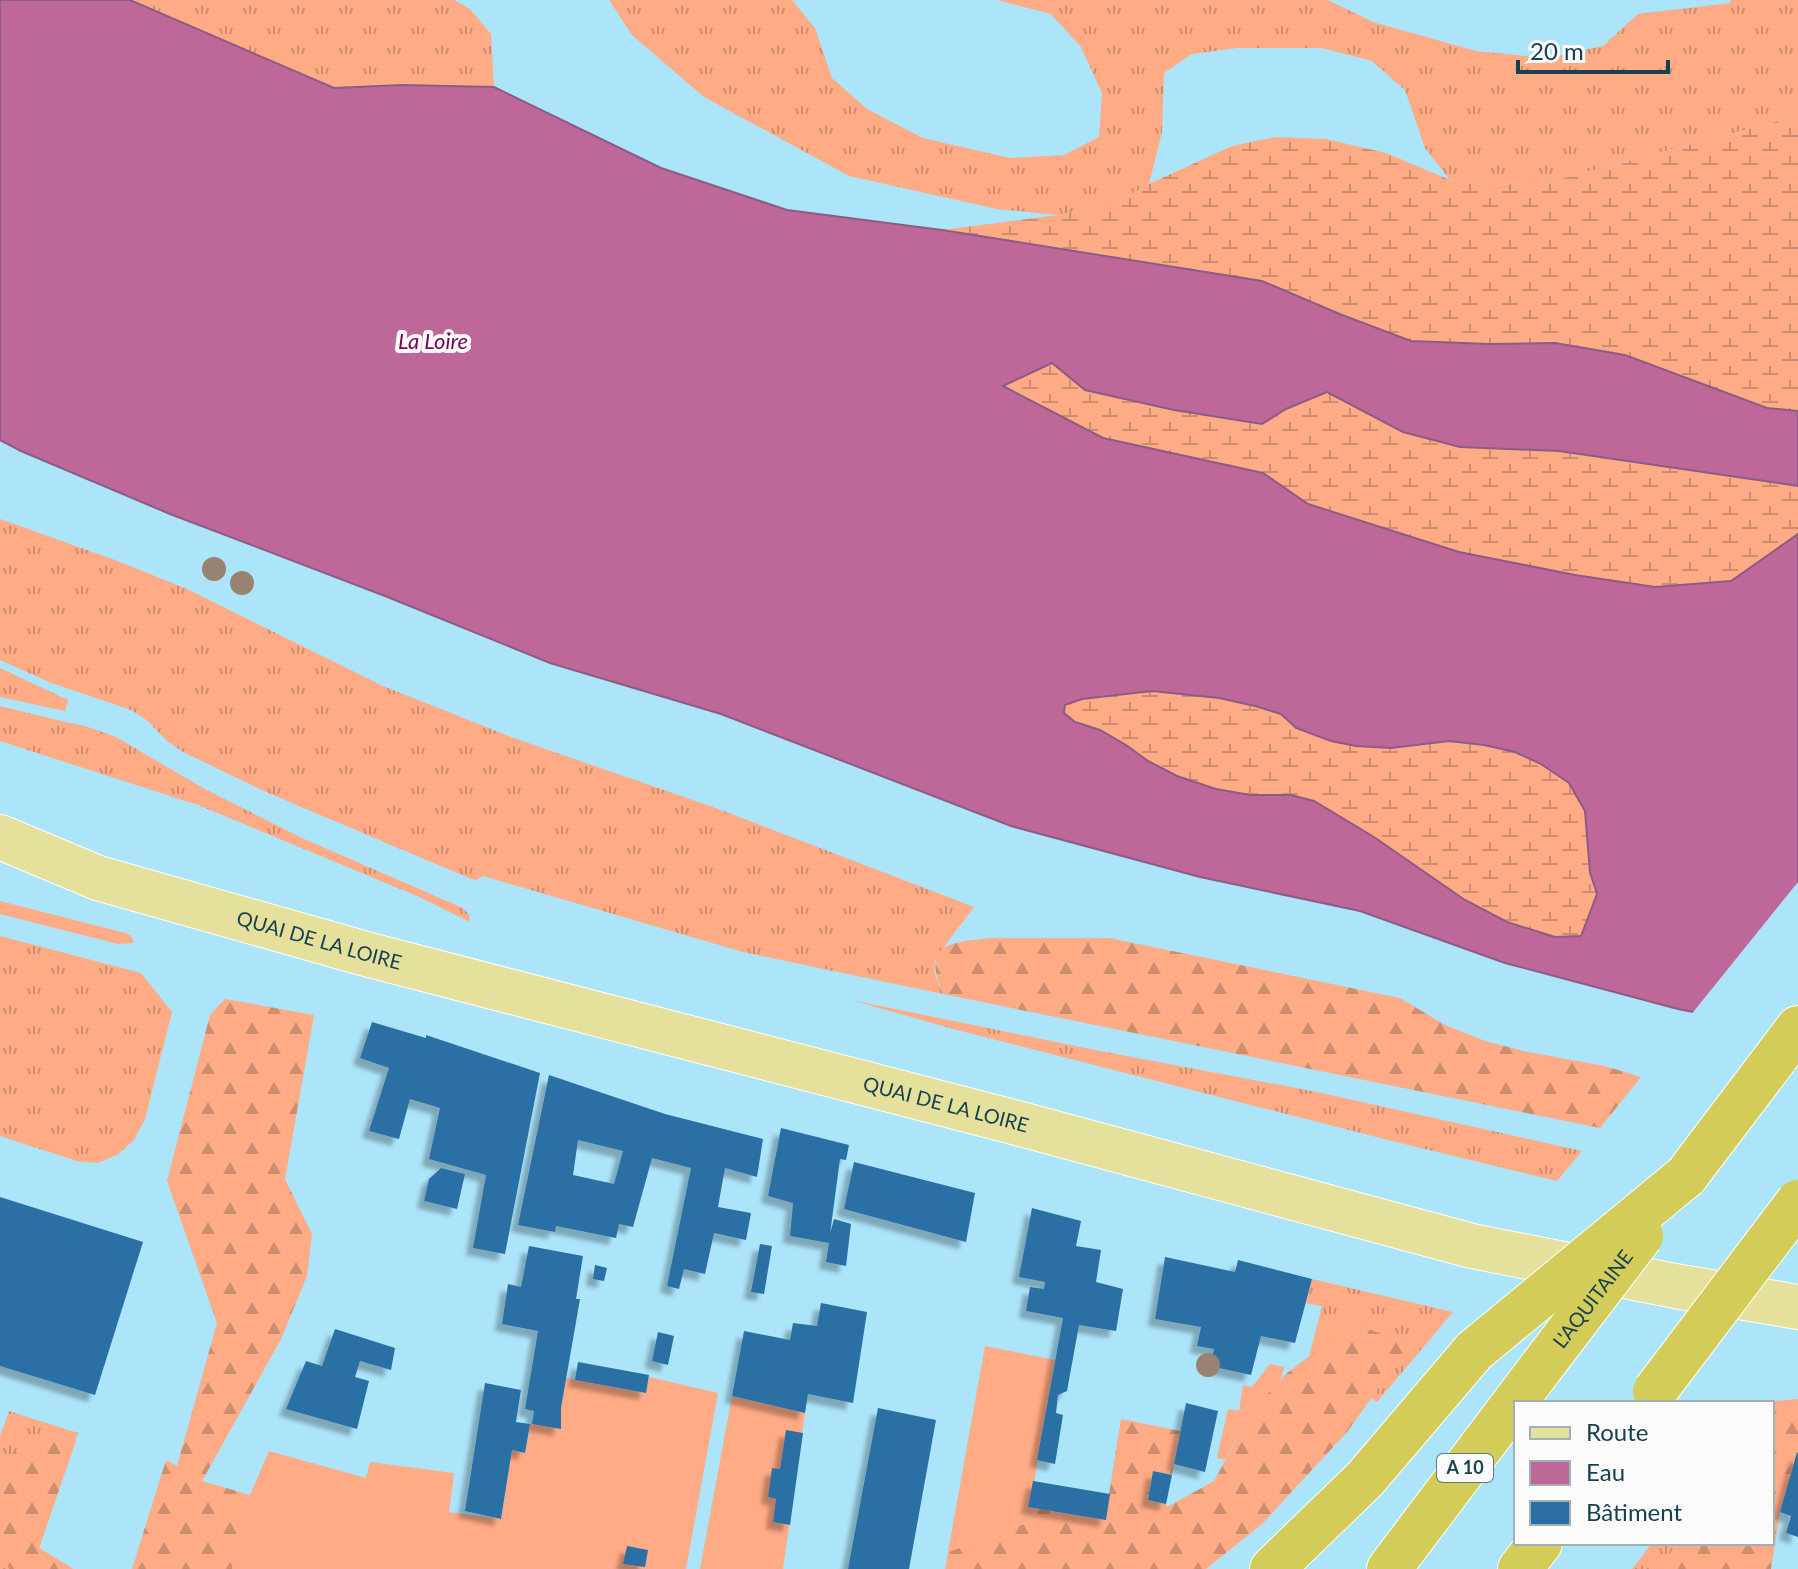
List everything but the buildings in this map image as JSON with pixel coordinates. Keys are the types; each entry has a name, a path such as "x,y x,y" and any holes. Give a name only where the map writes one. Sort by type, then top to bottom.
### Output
{"highway":[{"name":"L'AQUITAINE","path":"1516,1401 1798,1028"},
{"path":"1272,1569 1365,1479 1474,1351 1686,1176"},
{"path":"1650,1397 1798,1202"},
{"name":"L'AQUITAINE","path":"1389,1569 1514,1403"},
{"path":"1520,1569 1538,1545"}],"main road":[{"path":"0,837 98,878"},
{"path":"0,869 98,878"},
{"name":"QUAI DE LA LOIRE","path":"98,878 440,974 861,1082 1472,1246 1798,1307"}],"green space":[{"path":"130,0 454,0 470,9 491,34 494,87 402,85 334,88"},
{"path":"609,0 792,0 815,28 832,78 867,109 923,138 1010,158 1064,155 1099,137 1102,93 1081,47 1051,14 997,0 1328,0 1373,22 1476,51 1547,58 1603,46 1638,14 1730,3 1731,0 1798,0 1798,116 1553,181 1488,186 1450,180 1425,148 1405,90 1372,61 1322,48 1237,48 1192,54 1164,73 1162,132 1149,184 1113,205 1058,215 997,209 849,176 704,97 632,35"},
{"path":"1798,116 1798,411 1767,408 1625,355 1555,343 1411,341 1262,281 942,230 1113,205 1149,184 1232,146 1275,137 1326,139 1386,153 1450,180 1488,186 1553,181"},
{"path":"1052,363 1085,390 1174,410 1262,424 1286,409 1327,392 1403,432 1460,447 1559,451 1798,486 1798,534 1731,581 1655,587 1459,552 1308,504 1263,473 1102,438 1002,386"},
{"path":"0,519 187,589 383,686 511,737 713,807 974,907 935,962 935,974 943,994 743,952 483,876 476,880 469,878 266,792 183,752 131,710 49,682 0,660"},
{"path":"0,668 68,700 65,711 0,697"},
{"path":"1152,691 1219,698 1255,706 1281,714 1296,728 1356,746 1391,748 1449,741 1515,752 1541,764 1569,783 1585,811 1590,872 1597,894 1581,936 1555,937 1508,922 1465,900 1374,837 1314,801 1291,795 1250,795 1216,789 1177,776 1100,730 1075,722 1064,713 1065,705 1082,699"},
{"path":"0,706 85,726 116,737 203,788 304,839 463,908 470,922 417,896 198,805 0,741"},
{"path":"0,901 125,933 131,936 133,943 118,944 0,914"},
{"path":"0,936 141,973 172,1012 145,1119 134,1140 117,1155 98,1163 77,1161 0,1136"},
{"path":"991,938 1109,938 1400,998 1445,1025 1485,1041 1605,1066 1641,1077 1600,1128 943,994 935,964 943,948"},
{"path":"225,999 314,1015 285,1179 312,1234 307,1276 281,1339 202,1481 250,1495 232,1569 132,1569 166,1460 177,1466 217,1323 167,1181 210,1015"},
{"path":"851,1000 1317,1092 1582,1151 1557,1181 957,1030"},
{"path":"1312,1279 1453,1312 1377,1402 1371,1398 1410,1343 1352,1324 1309,1357 1322,1306 1306,1303"},
{"path":"1352,1324 1411,1343 1347,1432 1262,1524 1206,1569 945,1569 948,1552 1026,1523 1028,1507 1105,1519 1121,1419 1180,1431 1172,1475 1153,1471 1148,1500 1166,1504 1167,1507 1214,1481 1254,1408 1287,1373"},
{"path":"985,1346 1055,1360 1027,1523 948,1552"},
{"path":"1270,1364 1284,1367 1280,1381 1254,1408 1225,1460 1217,1458 1228,1409 1239,1411 1243,1385 1252,1387"},
{"path":"649,1377 718,1393 686,1569 232,1569 250,1495 269,1451 366,1478 370,1462 454,1473 449,1512 501,1519 512,1450 525,1453 530,1424 561,1428 566,1378 645,1393"},
{"path":"732,1396 805,1413 783,1569 700,1569"},
{"path":"1798,1399 1798,1450 1780,1512 1771,1569 1661,1569 1676,1545 1774,1545 1774,1401"},
{"path":"9,1411 78,1433 39,1548 73,1569 0,1569 0,1436"},
{"path":"42,1432 76,1441 39,1548 73,1569 10,1569 0,1559 0,1463"},
{"path":"1650,1545 1676,1545 1661,1569 1632,1569"}],"water":[{"name":"La Loire","path":"0,0 130,0 334,88 402,85 494,87 661,168 787,210 942,230 1262,281 1411,341 1555,343 1625,355 1767,408 1798,411 1798,486 1559,451 1460,447 1403,432 1327,392 1286,409 1262,424 1174,410 1085,390 1052,363 1003,386 1103,438 1263,473 1308,504 1459,552 1575,575 1655,587 1731,581 1798,534 1798,1032 1678,1009 1505,963 1360,911 1200,877 1011,826 721,714 550,663 170,514 0,440","holes":["1152,691 1219,698 1281,714 1296,728 1331,741 1391,748 1449,741 1515,752 1541,764 1569,783 1585,811 1590,872 1597,894 1581,936 1555,937 1507,922 1465,900 1374,837 1314,801 1291,795 1250,795 1216,789 1177,776 1100,730 1075,722 1064,713 1065,705 1082,699"]}],"pier":[{"path":"1798,882 1798,1036 1690,1016"}]}
